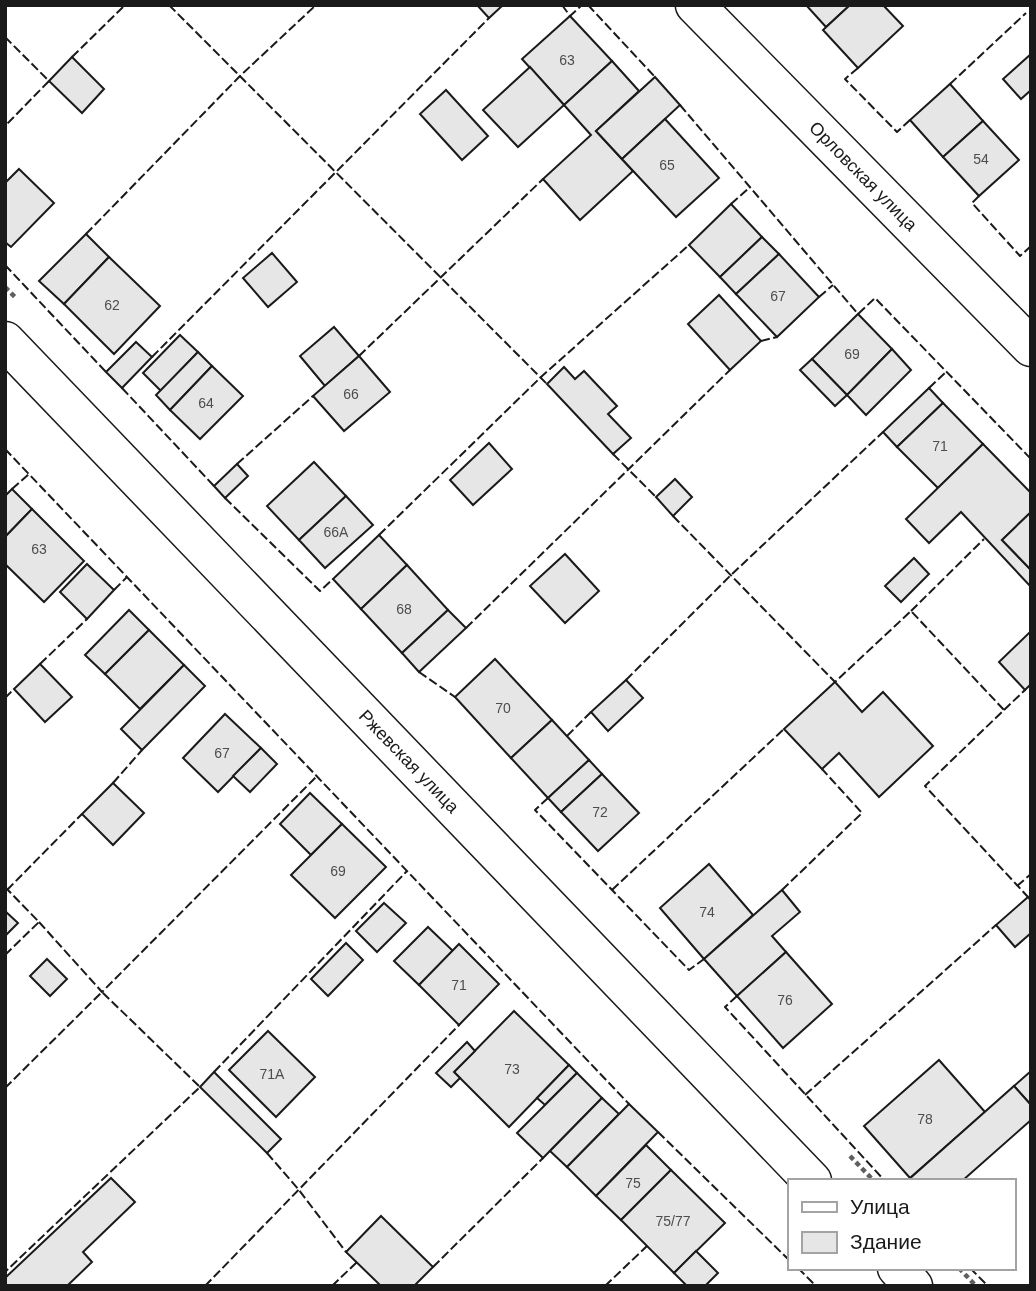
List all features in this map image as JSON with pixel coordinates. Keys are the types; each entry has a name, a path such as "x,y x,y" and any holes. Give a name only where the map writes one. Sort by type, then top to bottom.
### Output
{"street":[{"name":"Орловская улица","path":"695,5 1031,348"},
{"name":"Ржевская улица","path":"5,341 810,1179"},
{"path":"899,1270 913,1286"}],"path":[{"path":"961,1270 976,1286"}],"building":[{"path":"477,5 503,5 489,18"},
{"path":"806,5 850,5 826,27"},
{"path":"850,5 883,5 903,26 858,68 823,30"},
{"path":"570,16 612,61 564,105 522,59"},
{"path":"1031,54 1031,90 1021,99 1003,79"},
{"path":"72,57 104,89 82,113 49,81"},
{"path":"612,61 639,91 596,131 633,171 580,220 543,179 591,135 564,105"},
{"path":"530,67 564,105 518,147 483,110"},
{"path":"655,77 680,105 622,159 596,131"},
{"path":"950,84 983,121 943,157 910,120"},
{"path":"446,90 488,136 462,160 420,114"},
{"path":"665,119 719,178 676,217 622,159"},
{"path":"983,121 1019,160 979,196 943,157"},
{"path":"19,169 54,203 11,247 5,242 5,183"},
{"path":"731,204 762,237 720,277 689,245"},
{"path":"86,234 109,257 64,304 39,281"},
{"path":"762,237 779,254 736,294 720,277"},
{"path":"272,253 297,282 268,307 243,278"},
{"path":"779,254 819,297 777,337 736,294"},
{"path":"109,257 160,306 114,354 64,304"},
{"path":"719,295 761,341 730,370 688,324"},
{"path":"858,314 892,349 847,395 812,359"},
{"path":"334,327 359,356 325,386 300,356"},
{"path":"180,335 198,352 161,391 143,373"},
{"path":"136,342 152,357 122,388 106,372"},
{"path":"892,349 911,370 866,415 847,395"},
{"path":"198,352 212,366 170,410 156,395"},
{"path":"359,356 390,392 344,431 313,396"},
{"path":"812,359 847,395 835,406 800,370"},
{"path":"212,366 243,396 200,439 170,410"},
{"path":"564,367 575,379 584,371 617,406 608,414 631,438 613,454 547,384"},
{"path":"929,388 943,403 897,447 883,432"},
{"path":"943,403 983,444 938,488 897,447"},
{"path":"489,443 512,469 473,505 450,480"},
{"path":"983,444 1031,493 1031,512 1002,540 1031,570 1031,587 961,512 929,543 906,519"},
{"path":"314,462 346,496 299,540 267,506"},
{"path":"237,464 248,476 225,498 214,486"},
{"path":"675,479 692,497 673,516 656,497"},
{"path":"12,489 32,509 5,537 5,496"},
{"path":"346,496 373,525 325,568 299,540"},
{"path":"32,509 84,561 44,602 5,564 5,537"},
{"path":"1031,512 1031,570 1002,540"},
{"path":"379,535 407,565 361,609 333,579"},
{"path":"565,554 599,591 565,623 530,586"},
{"path":"914,558 929,574 901,602 885,586"},
{"path":"87,564 114,590 87,619 60,592"},
{"path":"407,565 448,610 402,653 361,609"},
{"path":"129,610 149,630 105,674 85,655"},
{"path":"448,610 466,628 419,672 402,653"},
{"path":"149,630 184,665 140,709 105,674"},
{"path":"1031,631 1031,684 1025,690 999,662"},
{"path":"495,659 552,720 511,758 455,697"},
{"path":"40,664 72,697 45,722 14,689"},
{"path":"184,665 205,686 142,750 121,729"},
{"path":"626,680 643,698 608,731 591,712"},
{"path":"835,682 862,712 883,692 933,746 879,797 839,753 822,769 784,729"},
{"path":"225,714 261,748 218,792 183,758"},
{"path":"552,720 589,760 548,798 511,758"},
{"path":"261,748 277,764 250,792 233,776"},
{"path":"589,760 602,774 561,812 548,798"},
{"path":"602,774 639,813 598,851 561,812"},
{"path":"113,783 144,813 113,845 82,814"},
{"path":"310,793 342,824 311,855 280,824"},
{"path":"342,824 386,867 335,918 291,875"},
{"path":"709,864 753,915 704,959 660,908"},
{"path":"782,890 800,912 772,936 786,952 737,996 704,959"},
{"path":"1028,897 1031,901 1031,933 1015,947 996,925"},
{"path":"384,903 406,923 377,952 356,931"},
{"path":"5,911 18,923 5,936"},
{"path":"428,927 453,951 419,985 394,961"},
{"path":"346,943 363,960 328,996 311,979"},
{"path":"459,944 499,984 459,1025 419,985"},
{"path":"786,952 832,1004 783,1048 737,996"},
{"path":"47,959 67,979 50,996 30,976"},
{"path":"514,1011 569,1065 509,1127 454,1072"},
{"path":"268,1031 315,1077 276,1117 229,1070"},
{"path":"467,1042 475,1051 454,1072 460,1078 451,1087 436,1073"},
{"path":"939,1060 985,1112 910,1178 864,1126"},
{"path":"569,1065 577,1073 545,1105 537,1098"},
{"path":"1031,1071 1031,1105 1014,1086"},
{"path":"214,1072 281,1139 267,1153 200,1087"},
{"path":"577,1073 602,1098 543,1158 517,1133"},
{"path":"1014,1086 1031,1105 1031,1120 964,1179 909,1179"},
{"path":"602,1098 619,1114 567,1167 550,1151"},
{"path":"629,1104 658,1132 596,1196 567,1167"},
{"path":"646,1145 671,1170 621,1220 596,1196"},
{"path":"671,1170 725,1223 674,1273 621,1220"},
{"path":"111,1178 135,1202 83,1252 92,1262 67,1286 6,1286 5,1278"},
{"path":"381,1216 433,1267 414,1286 381,1286 346,1252"},
{"path":"696,1251 718,1273 705,1286 687,1286 674,1273"}],"fence":[{"path":"72,57 125,5"},
{"path":"169,5 547,384"},
{"path":"86,234 240,76 316,5"},
{"path":"562,5 570,16 582,5"},
{"path":"588,5 655,77"},
{"path":"950,84 1026,13"},
{"path":"152,357 489,18"},
{"path":"5,37 49,81 5,126"},
{"path":"858,68 845,79 897,132 910,120"},
{"path":"680,105 858,314 875,298 1031,459"},
{"path":"359,356 543,179"},
{"path":"731,204 750,187"},
{"path":"979,196 972,203 1020,256 1031,246"},
{"path":"379,535 541,377 689,245"},
{"path":"5,265 106,372"},
{"path":"819,297 833,285"},
{"path":"761,341 777,337"},
{"path":"466,628 730,370"},
{"path":"929,388 946,372"},
{"path":"122,388 214,486"},
{"path":"237,464 313,396"},
{"path":"626,680 731,575 883,432"},
{"path":"5,449 629,1104"},
{"path":"613,454 656,497"},
{"path":"12,489 29,474"},
{"path":"225,498 320,591 333,579"},
{"path":"673,516 835,682 911,611 1004,710 925,786 1028,897"},
{"path":"911,611 984,539"},
{"path":"114,590 127,577"},
{"path":"40,664 87,619"},
{"path":"419,672 455,697"},
{"path":"5,698 14,689"},
{"path":"1004,710 1025,690"},
{"path":"567,736 591,712"},
{"path":"612,890 784,729"},
{"path":"113,783 142,750"},
{"path":"782,890 862,813 822,769"},
{"path":"39,922 102,992 317,776"},
{"path":"548,798 535,810 689,970 704,959"},
{"path":"7,890 82,814"},
{"path":"214,1072 407,871"},
{"path":"1017,886 1031,874"},
{"path":"5,955 39,922 6,888"},
{"path":"805,1095 996,925"},
{"path":"5,1088 102,992 200,1087 5,1272"},
{"path":"737,996 725,1007 883,1179"},
{"path":"205,1286 459,1025"},
{"path":"658,1132 788,1259"},
{"path":"267,1153 346,1252"},
{"path":"433,1267 543,1158"},
{"path":"605,1286 647,1246"},
{"path":"332,1286 357,1262"},
{"path":"800,1270 816,1286"},
{"path":"972,1270 988,1286"}]}
